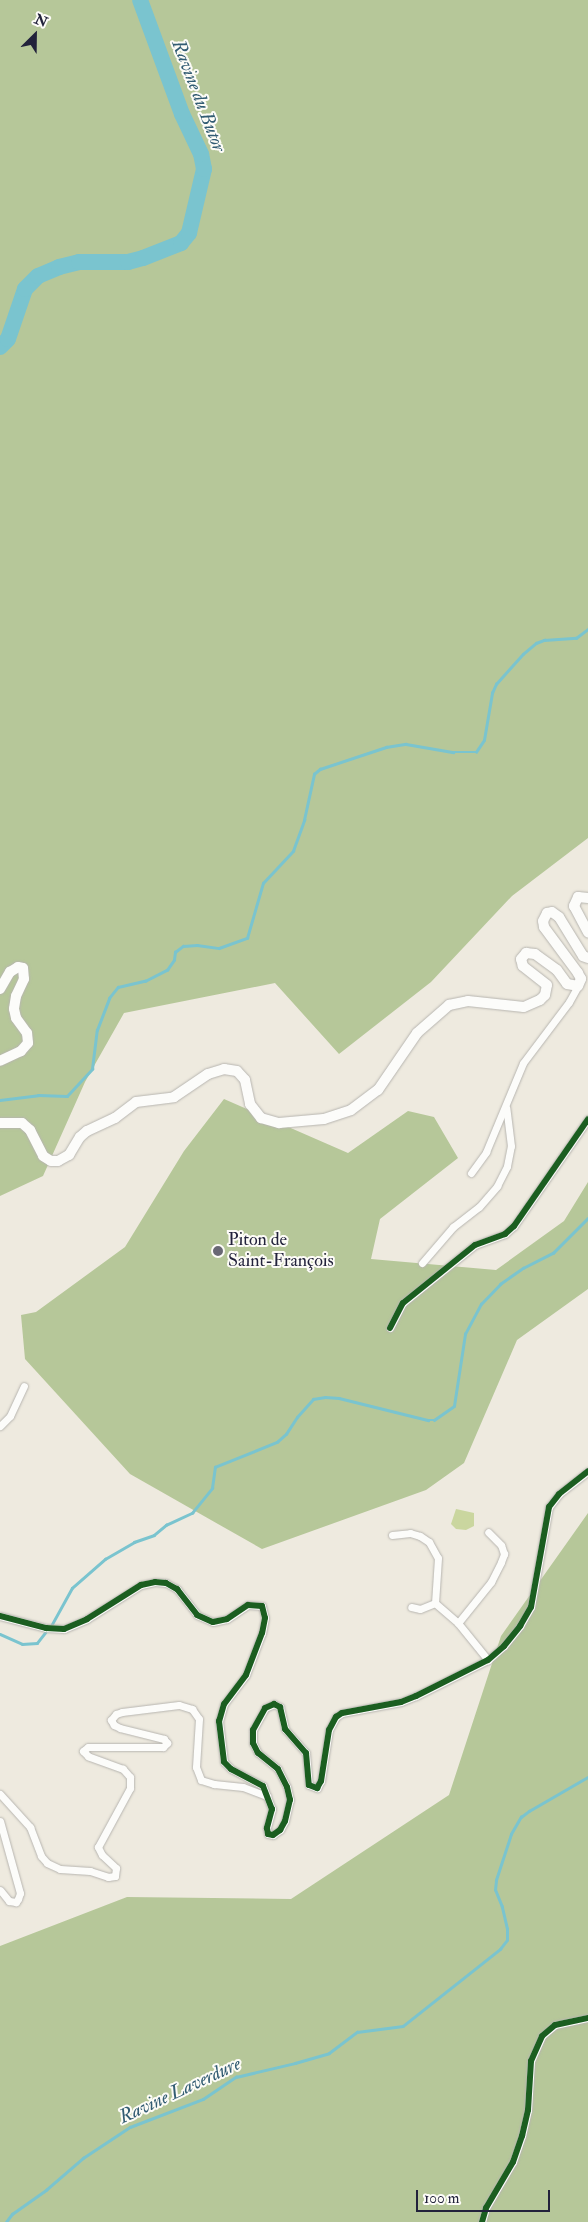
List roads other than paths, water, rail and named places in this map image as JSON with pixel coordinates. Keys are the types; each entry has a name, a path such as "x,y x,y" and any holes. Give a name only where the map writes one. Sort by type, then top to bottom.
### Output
{"main road":[{"path":"588,898 578,897 574,906 588,932"},
{"path":"0,1123 22,1123 30,1130 43,1156 50,1161 58,1161 69,1155 75,1143 87,1131 114,1118 136,1102 174,1097 208,1074 224,1069 237,1071 245,1080 250,1104 261,1118 279,1122 324,1119 351,1110 378,1090 417,1033 449,1005 468,1000 524,1007 540,1000 545,995 547,985 523,966 521,959 526,953 535,954 557,970 567,984 578,986 581,979 578,973 544,927 543,921 546,913 552,912 559,917 583,956 588,958"},
{"path":"0,989 10,972 18,967 23,968 24,979 16,996 14,1009 28,1037 28,1042 21,1051 0,1061"}],"street":[{"path":"471,1173 486,1152 523,1063 569,1002 578,986"},
{"path":"422,1264 453,1227 479,1207 497,1186 508,1166 511,1146 506,1102"},
{"path":"390,1328 403,1303 475,1245 505,1234 514,1226 588,1119"},
{"path":"0,1426 10,1416 24,1386"},
{"path":"0,1616 46,1628 64,1629 87,1619 141,1585 155,1582 177,1589 197,1615 213,1622 223,1621 248,1605 262,1606 265,1618 262,1633 246,1675 224,1704 219,1721 224,1762 236,1772 259,1782 263,1786 272,1809 267,1828 268,1834 273,1835 280,1830 285,1821 290,1800 287,1787 278,1769 258,1752 252,1743 257,1721 268,1706 277,1704 280,1707 285,1729 306,1753 309,1766 307,1781 314,1789 318,1787 321,1781 329,1730 336,1717 342,1712 401,1702 416,1696 488,1660 504,1646 520,1626 531,1607 549,1507 559,1494 588,1471"},
{"path":"458,1623 491,1582 502,1562 504,1554 501,1545 488,1532"},
{"path":"392,1536 410,1533 420,1536 435,1549 439,1567 435,1603"},
{"path":"435,1603 458,1623 488,1660"},
{"path":"411,1607 420,1609 435,1603"},
{"path":"0,1794 30,1827 41,1856 47,1863 60,1869 90,1871 108,1877 115,1876 116,1868 102,1855 98,1847 130,1788 130,1777 122,1769 88,1756 83,1751 88,1747 164,1747 167,1743 164,1738 120,1728 114,1725 111,1720 116,1714 122,1712 179,1705 192,1709 199,1719 196,1767 201,1780 206,1783 243,1787 267,1796"},
{"path":"0,1821 20,1893 16,1902 9,1901 0,1890"},
{"path":"482,2222 486,2208 513,2162 522,2136 528,2110 532,2061 542,2036 555,2025 588,2018"}],"waterway":[{"name":"Ravine du Butor","path":"0,347 8,339 25,289 38,276 59,267 79,262 128,262 143,258 181,243 189,233 204,169 201,154 182,114 140,0"},
{"path":"0,1100 38,1095 67,1096 92,1069 97,1030 109,998 118,987 145,981 167,970 174,960 175,952 183,946 197,945 219,948 247,938 263,883 293,851 304,820 314,774 320,769 386,747 406,744 453,752 476,752 484,740 492,693 496,684 523,654 536,643 544,640 576,638 588,629"},
{"path":"51,1626 72,1588 105,1559 134,1542 154,1535 166,1525 192,1513 212,1488 215,1467 277,1442 286,1434 297,1417 313,1399 325,1397 339,1398 428,1420 434,1420 454,1406 465,1334 481,1304 500,1284 523,1268 553,1253 588,1218"},
{"path":"0,1634 22,1644 37,1643 47,1630"},
{"name":"Ravine Laverdure","path":"6,2222 12,2214 46,2190 83,2158 130,2127 203,2099 236,2077 329,2053 357,2032 403,2026 500,1949 507,1940 507,1929 502,1907 495,1890 496,1880 511,1834 521,1817 529,1811 588,1777"}],"place":[{"name":"Piton de Saint-François","path":"218,1251"}]}
